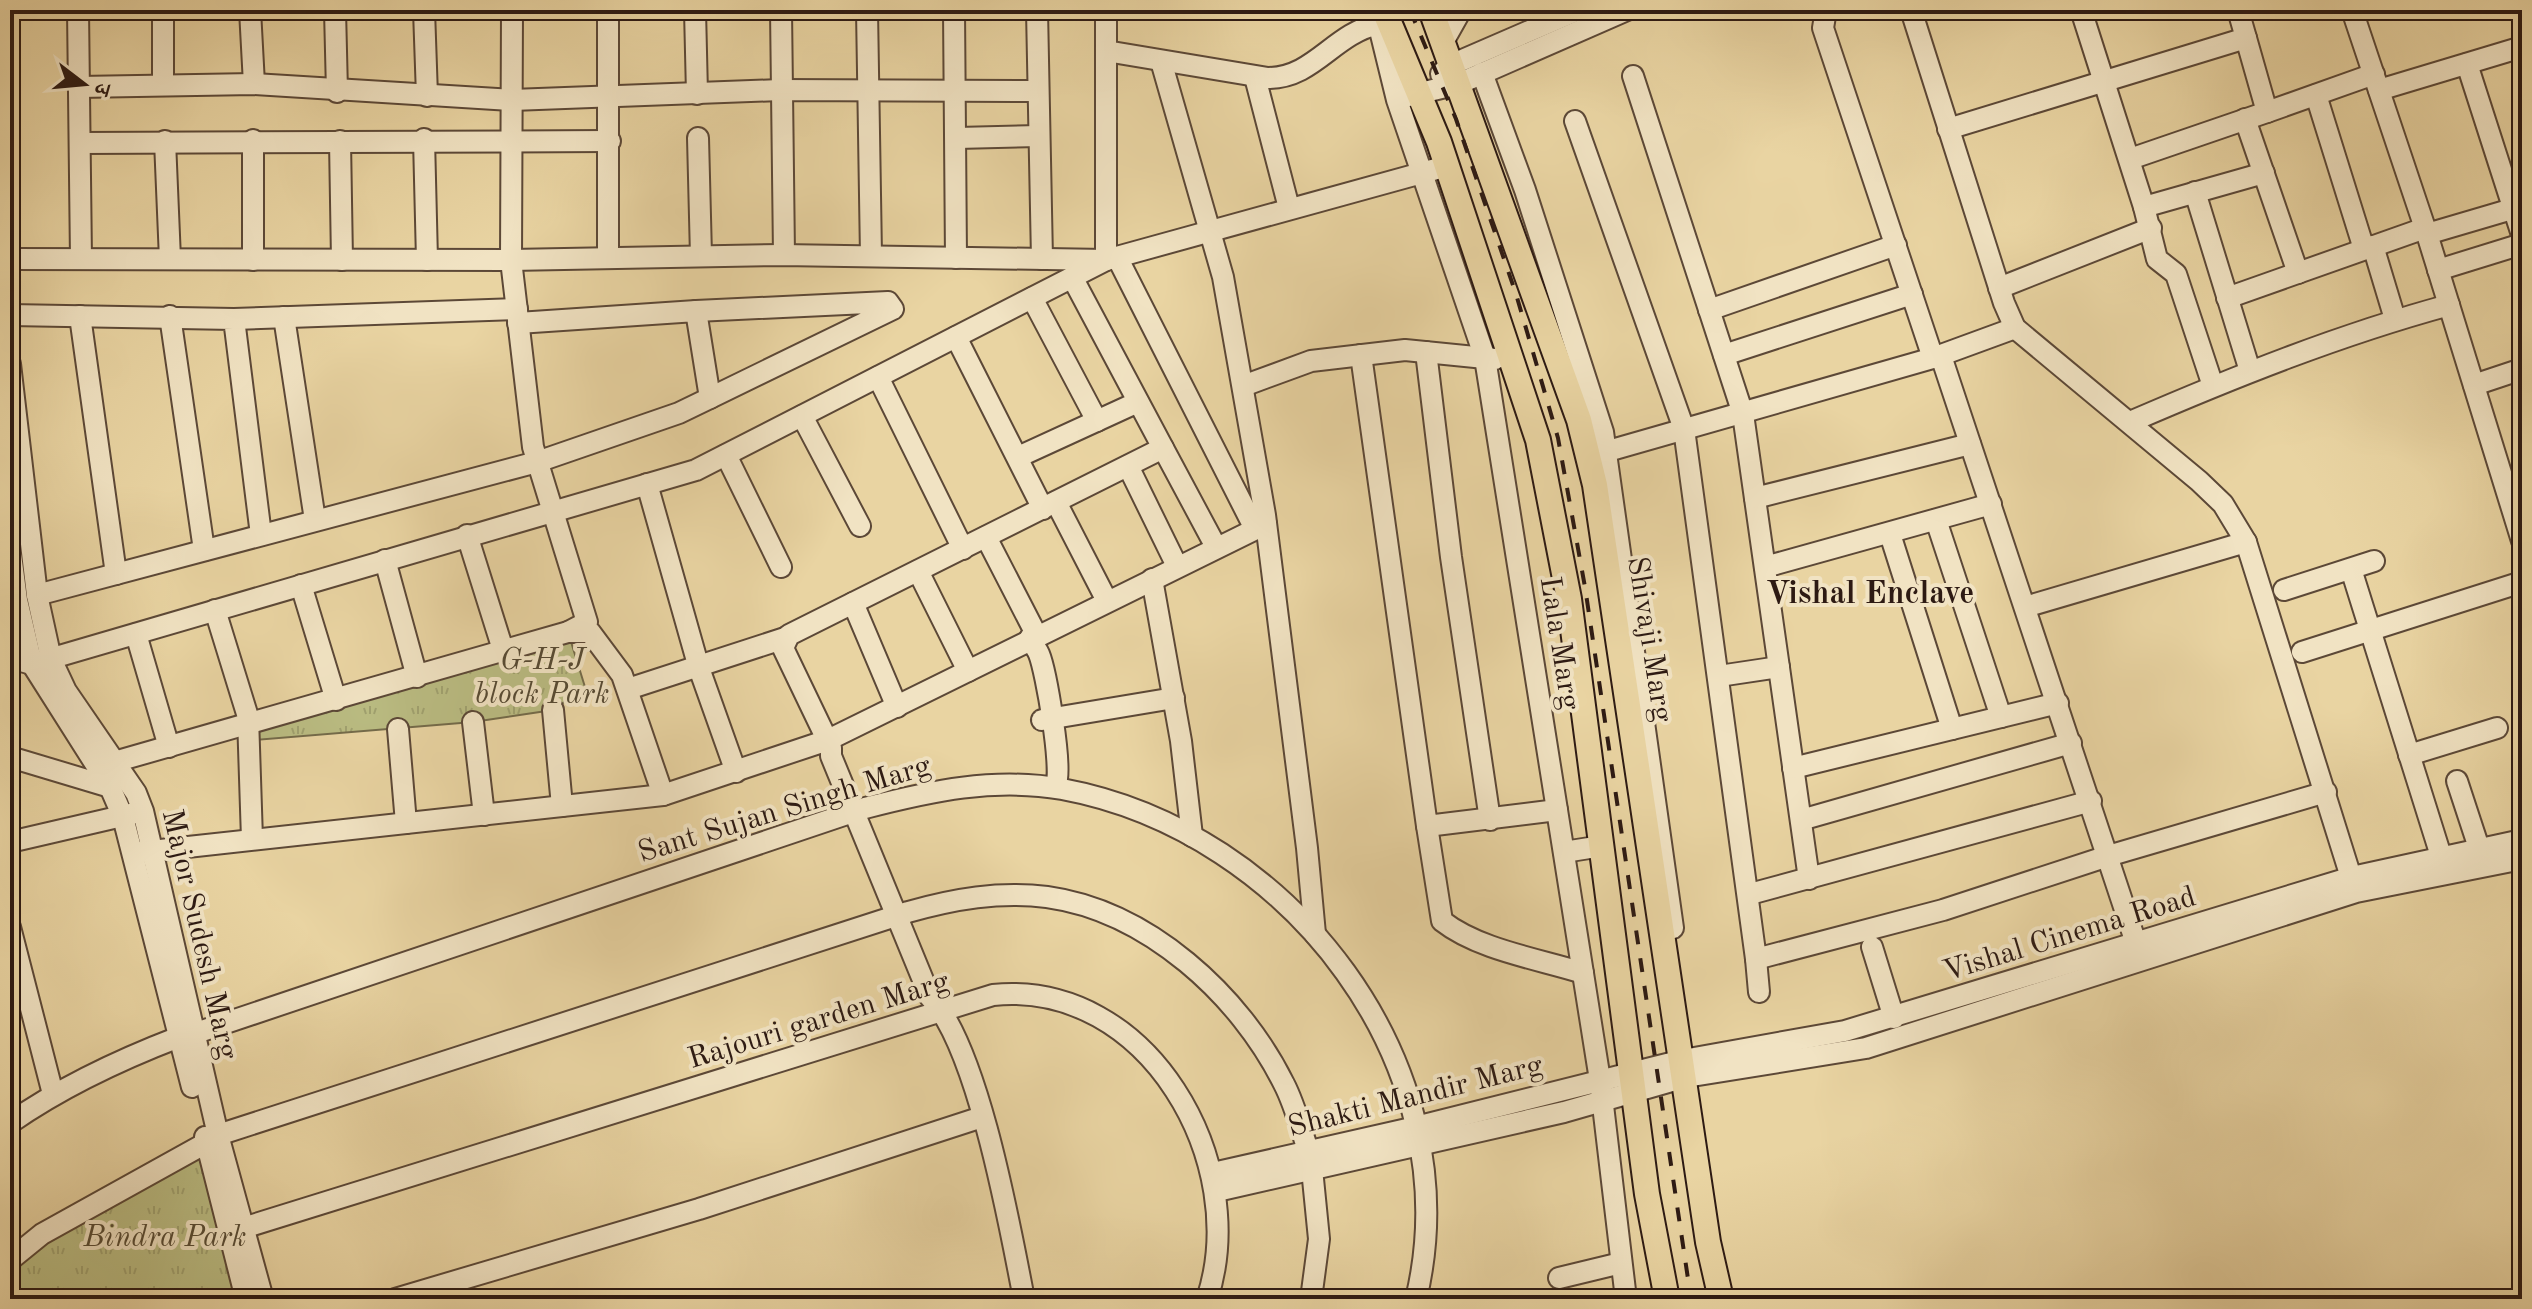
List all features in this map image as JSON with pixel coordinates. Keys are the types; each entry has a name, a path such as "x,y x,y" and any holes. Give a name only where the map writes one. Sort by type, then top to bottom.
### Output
{"main road":[{"name":"Shivaji Marg","path":"1431,10 1579,420 1597,454 1708,1242 1721,1299"},
{"path":"1379,15 1408,96 1447,166 1538,440 1569,599 1634,1092 1667,1299"}],"street":[{"path":"78,10 81,259"},
{"path":"163,10 163,84"},
{"path":"250,10 254,84"},
{"path":"335,10 337,92"},
{"path":"424,10 427,96"},
{"path":"114,762 504,653 568,632 587,622 537,462 511,260 512,10"},
{"path":"608,10 608,258"},
{"path":"695,10 697,94"},
{"path":"781,10 784,255"},
{"path":"867,10 871,256"},
{"path":"954,10 956,258"},
{"path":"1037,10 1042,259"},
{"path":"1106,10 1111,258 1261,526"},
{"path":"1443,42 1461,10"},
{"path":"1454,74 1482,73 1627,10"},
{"path":"1826,10 1823,28 1912,294 1991,504 2138,950"},
{"path":"1911,10 1999,288 2015,328 2130,422 2223,504 2246,542 2354,884"},
{"path":"2081,10 2130,159 2157,259 2176,274 2201,340 2213,386"},
{"path":"2238,10 2267,112"},
{"path":"2352,10 2474,385 2515,492 2522,541"},
{"path":"1408,96 1575,11"},
{"path":"1106,51 1255,77 1294,75 1337,41 1379,15"},
{"path":"1948,129 2246,38"},
{"path":"2130,159 2316,95 2467,64 2522,47"},
{"path":"1161,61 1211,229 1243,386 1307,848 1315,934"},
{"path":"2467,64 2522,235"},
{"path":"1482,73 1589,381 1597,454 1937,357 2015,328"},
{"path":"1633,76 1743,414 1809,879"},
{"path":"1255,77 1289,208"},
{"path":"79,87 254,84 337,92 512,100 780,90 1038,91"},
{"path":"2316,95 2395,319"},
{"name":"Lala Marg","path":"1408,96 1421,174 1485,358 1583,973 1626,1299"},
{"path":"2245,119 2298,273"},
{"path":"1575,121 1684,429 1750,894 1759,992"},
{"path":"957,138 1039,136"},
{"path":"698,138 701,256"},
{"path":"80,143 424,139 610,141"},
{"path":"424,139 427,260"},
{"path":"253,140 253,260"},
{"path":"165,141 170,259"},
{"path":"340,141 342,260"},
{"path":"10,658 42,662 551,510 696,470 1111,258 1447,166"},
{"path":"2144,207 2264,173"},
{"path":"2195,192 2250,371"},
{"path":"2227,298 2369,247 2512,209"},
{"path":"1999,288 2151,228"},
{"path":"2438,270 2522,244"},
{"path":"1709,310 1896,245"},
{"path":"10,259 511,260 784,255 1111,258"},
{"path":"1072,277 1216,547"},
{"path":"1724,355 1912,294"},
{"path":"1032,298 1097,421"},
{"path":"10,315 234,319 518,316 888,302 893,309 679,413 537,462 21,598"},
{"path":"2130,422 2250,371 2395,319 2449,305"},
{"path":"696,311 710,398"},
{"path":"80,316 116,574"},
{"path":"170,316 204,550"},
{"path":"284,317 315,520"},
{"path":"234,319 261,535"},
{"path":"956,337 1018,457 1107,601"},
{"path":"1243,386 1311,361 1405,350 1511,361"},
{"path":"1426,352 1451,557 1490,820"},
{"path":"1361,355 1442,921 1452,929 1504,949 1583,973"},
{"name":"Major Sudesh Marg","path":"10,364 21,598"},
{"path":"2474,385 2522,369"},
{"path":"878,377 963,549"},
{"path":"1018,457 1138,402"},
{"path":"802,416 860,526"},
{"path":"1755,498 1970,444"},
{"path":"628,689 785,638 1163,448"},
{"path":"726,455 781,567"},
{"path":"1128,466 1177,566"},
{"path":"647,484 699,668 736,772"},
{"path":"1765,567 1991,504"},
{"path":"1936,520 2001,717"},
{"path":"142,852 663,795 829,744 968,671 1261,526"},
{"path":"1890,534 1952,729"},
{"path":"467,535 504,653"},
{"path":"986,537 1039,651 1047,719 1061,774 1056,786"},
{"path":"2025,607 2246,542"},
{"name":"Major Sudesh Marg","path":"10,547 21,598 42,662 142,852"},
{"path":"385,560 417,677"},
{"path":"2284,590 2374,561"},
{"path":"2351,569 2409,755 2453,860"},
{"path":"918,571 968,671"},
{"path":"1152,579 1174,698 1192,836"},
{"path":"2302,652 2522,582"},
{"path":"301,585 336,700"},
{"path":"853,603 897,707"},
{"path":"215,610 246,705 252,839"},
{"path":"568,632 590,632 628,689 663,795"},
{"path":"136,634 169,747"},
{"path":"785,638 783,648 829,744 839,751 859,810 903,914 930,997 939,1008 965,1059 982,1117 1024,1299"},
{"name":"Major Sudesh Marg","path":"42,662 66,691 143,811 142,852 212,1139 246,1299"},
{"path":"1719,676 1779,667"},
{"path":"1047,719 1174,698"},
{"path":"1793,768 2058,703"},
{"path":"553,710 562,806"},
{"path":"473,722 484,815"},
{"path":"2409,755 2497,728"},
{"path":"398,729 406,823"},
{"path":"1801,820 2071,743"},
{"path":"10,757 110,787"},
{"path":"2457,781 2479,848"},
{"name":"Sant Sujan Singh Marg","path":"10,1123 53,1094 124,1058 859,810 968,785 1056,786 1123,806 1192,836 1250,874 1315,934 1363,993 1405,1085 1418,1137 1425,1203 1416,1299"},
{"path":"1756,959 1943,910 2108,856 2326,792"},
{"path":"1750,894 2091,801"},
{"path":"1427,826 1557,810"},
{"path":"10,842 143,811"},
{"name":"Vishal Cinema Road","path":"1684,1068 1866,1048 1933,1018 2138,950 2354,884 2453,860 2479,848 2522,840"},
{"path":"1564,852 1602,846"},
{"name":"Vishal Cinema Road","path":"2453,860 2522,859"},
{"path":"10,1260 42,1234 212,1139 903,914 952,900 996,895 1049,898 1100,913 1147,933 1224,996 1260,1043 1284,1084 1311,1161 1319,1239 1311,1299"},
{"path":"11,939 53,1094"},
{"path":"1872,947 1894,1018"},
{"name":"Rajouri garden Marg","path":"243,1228 939,1008 993,995 1016,993 1076,1003 1104,1018 1134,1041 1179,1096 1215,1182 1217,1260 1207,1299"},
{"name":"Vishal Cinema Road","path":"1634,1092 1684,1068 1894,1018 1933,1018"},
{"path":"1602,1100 1634,1092"},
{"name":"Shakti Mandir Marg","path":"1215,1182 1634,1092"},
{"path":"395,1299 699,1209 982,1117"},
{"name":"Major Sudesh Marg","path":"212,1139 243,1228 263,1299"},
{"path":"1559,1278 1621,1263"}],"green space":[{"name":"G-H-J block Park","path":"568,632 585,687 553,710 473,722 255,740 248,725"},
{"name":"Bindra Park","path":"206,1143 245,1299 10,1299 10,1260"}],"railway":[{"path":"1410,10 1456,119 1516,294 1558,438 1585,587 1691,1299"}],"district":[{"name":"Vishal Enclave","path":"1870,592"}]}
